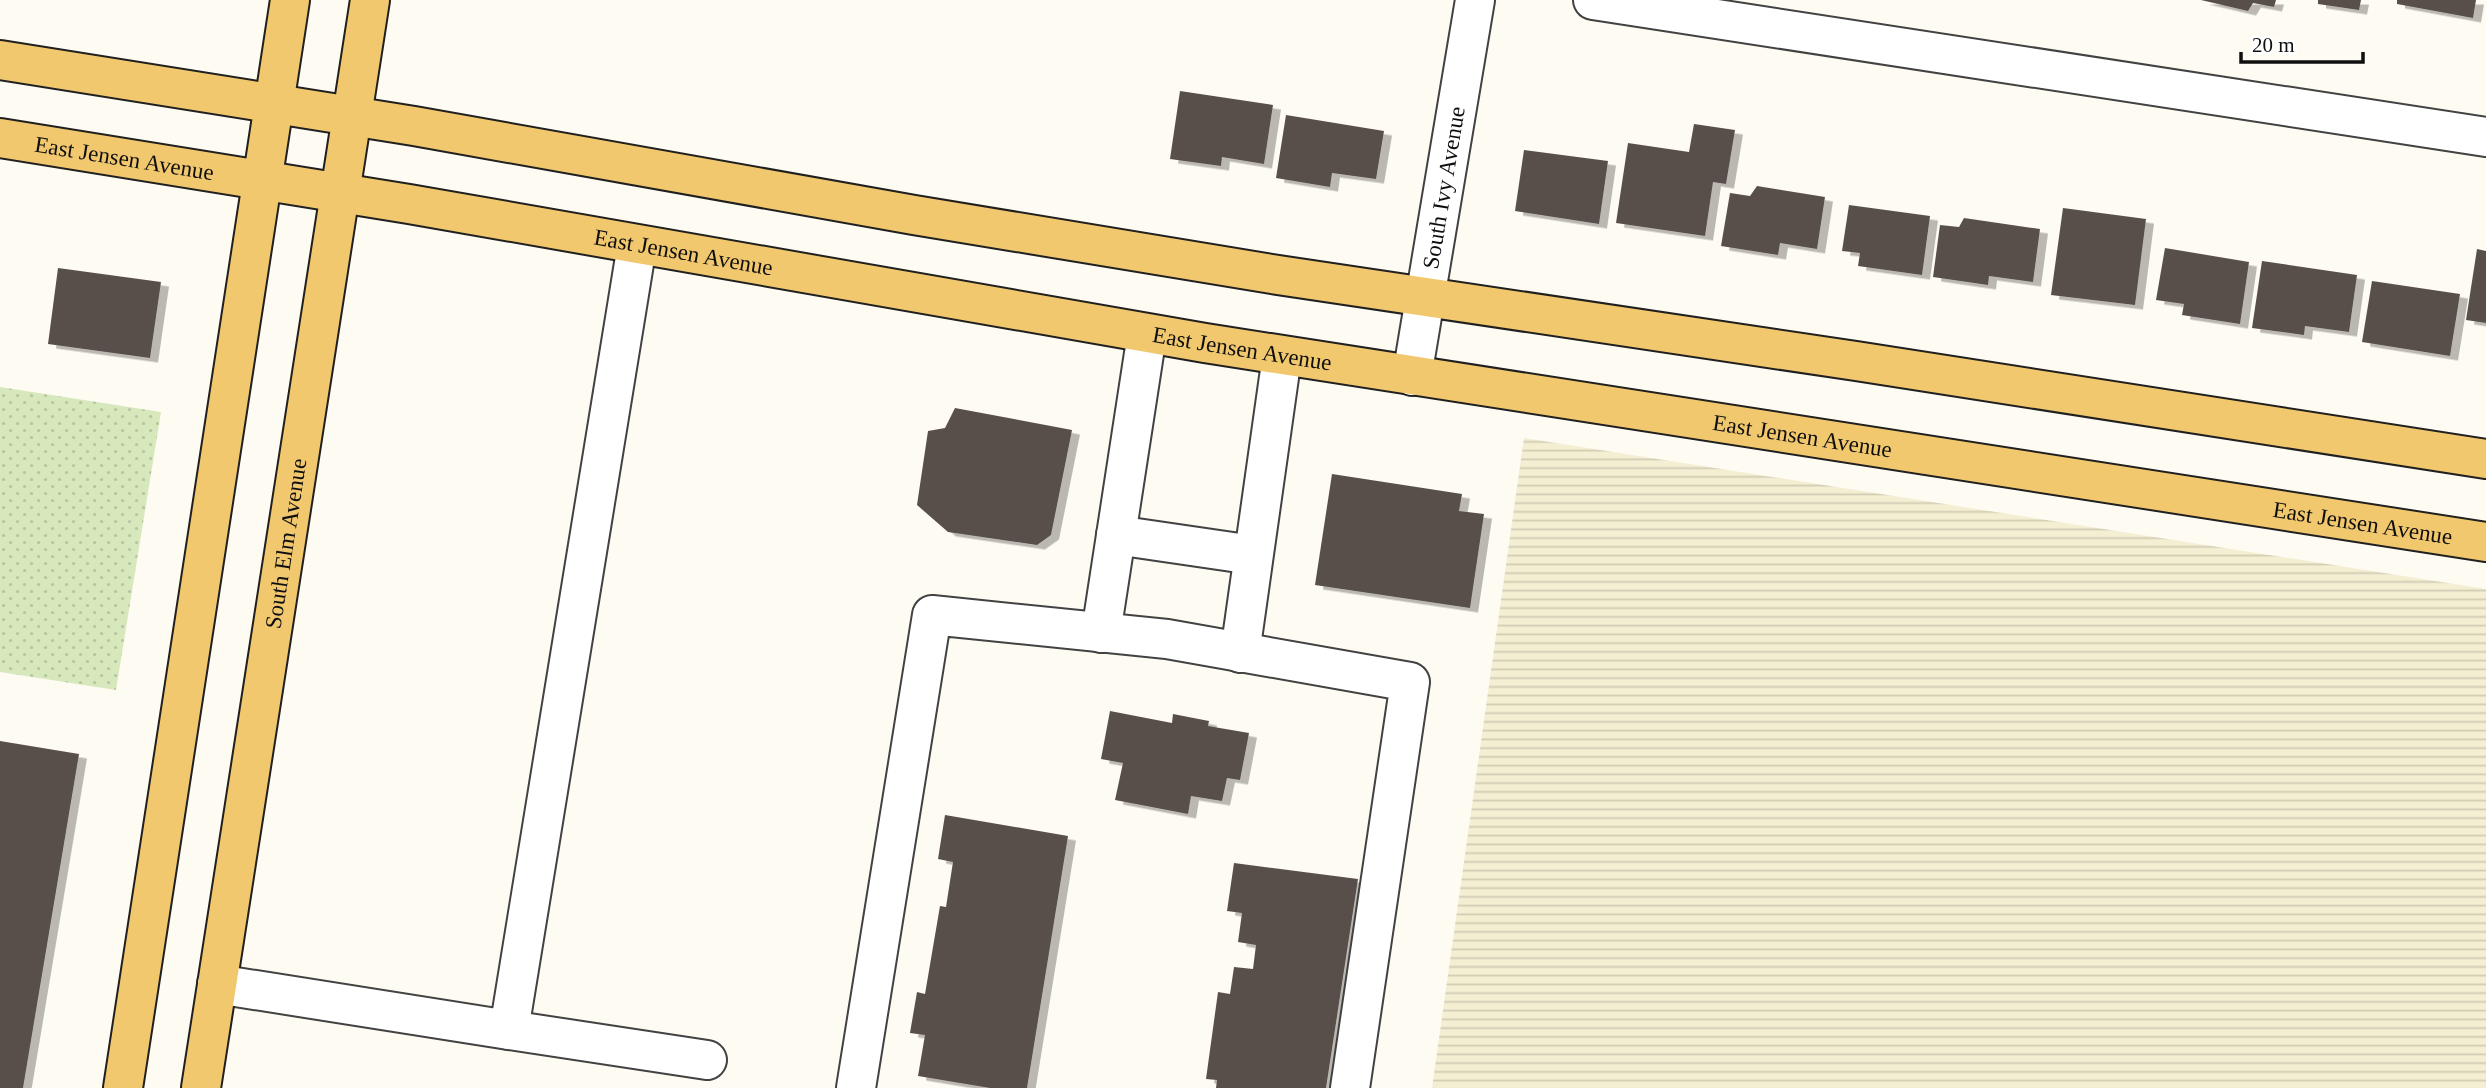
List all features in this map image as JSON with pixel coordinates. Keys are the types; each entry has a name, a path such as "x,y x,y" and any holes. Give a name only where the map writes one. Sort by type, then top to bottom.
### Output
{"main road":[{"path":"123,1088 290,0"},
{"name":"South Elm Avenue","path":"201,1088 370,0"},
{"path":"0,60 353,116 914,215 1424,299 1856,361 2486,459"},
{"name":"East Jensen Avenue","path":"0,138 340,192 1282,356 2486,542"}],"street":[{"name":"South Ivy Avenue","path":"1412,376 1475,0"},
{"path":"1593,0 2486,137"},
{"path":"509,1030 637,245"},
{"path":"1101,633 1147,334"},
{"path":"1240,653 1282,356"},
{"path":"1116,535 1253,555"},
{"path":"856,1088 932,615 1167,639 1410,682 1350,1088"},
{"path":"217,984 707,1060"}],"shaded area":[{"path":"1524,438 2486,589 2486,1088 1432,1088"}],"green space":[{"path":"0,387 161,412 116,690 0,672"}],"building":[{"path":"2201,0 2276,0 2274,7 2253,3 2248,11"},
{"path":"2318,0 2361,0 2359,10 2318,4"},
{"path":"2397,0 2476,0 2473,18 2397,4"},
{"path":"1180,91 1273,105 1264,164 1222,157 1221,166 1170,159"},
{"path":"1286,115 1384,131 1376,179 1332,173 1330,187 1276,178"},
{"path":"1694,124 1735,130 1726,184 1713,182 1705,236 1616,223 1628,143 1689,152"},
{"path":"1524,150 1608,161 1599,224 1515,211"},
{"path":"1757,186 1825,197 1817,249 1780,243 1778,255 1721,246 1730,193 1750,196"},
{"path":"1849,205 1930,216 1922,275 1858,266 1860,253 1842,251"},
{"path":"2063,208 2146,219 2135,305 2051,295"},
{"path":"1964,218 2040,229 2033,282 1989,276 1988,285 1933,277 1940,225 1959,227"},
{"path":"2165,248 2249,262 2240,324 2182,315 2184,304 2156,300"},
{"path":"2477,249 2486,251 2486,323 2466,320"},
{"path":"2262,261 2357,275 2349,332 2305,326 2304,335 2252,328"},
{"path":"58,268 161,282 150,358 48,344"},
{"path":"2372,281 2460,294 2450,356 2362,342"},
{"path":"955,408 1072,430 1051,535 1037,545 948,532 917,505 928,431 945,428"},
{"path":"1332,474 1462,494 1459,511 1484,514 1470,608 1315,585"},
{"path":"1110,711 1172,723 1173,714 1209,721 1208,726 1249,733 1240,780 1227,778 1222,801 1191,796 1188,814 1115,800 1123,763 1101,759"},
{"path":"0,741 79,754 23,1088 0,1088"},
{"path":"945,815 1068,836 1027,1088 990,1088 918,1076 925,1035 910,1033 917,992 925,994 940,906 946,907 953,862 938,859"},
{"path":"1234,863 1358,879 1326,1088 1216,1088 1217,1080 1206,1079 1218,992 1230,994 1234,967 1253,969 1256,945 1238,942 1242,913 1227,911"}]}
